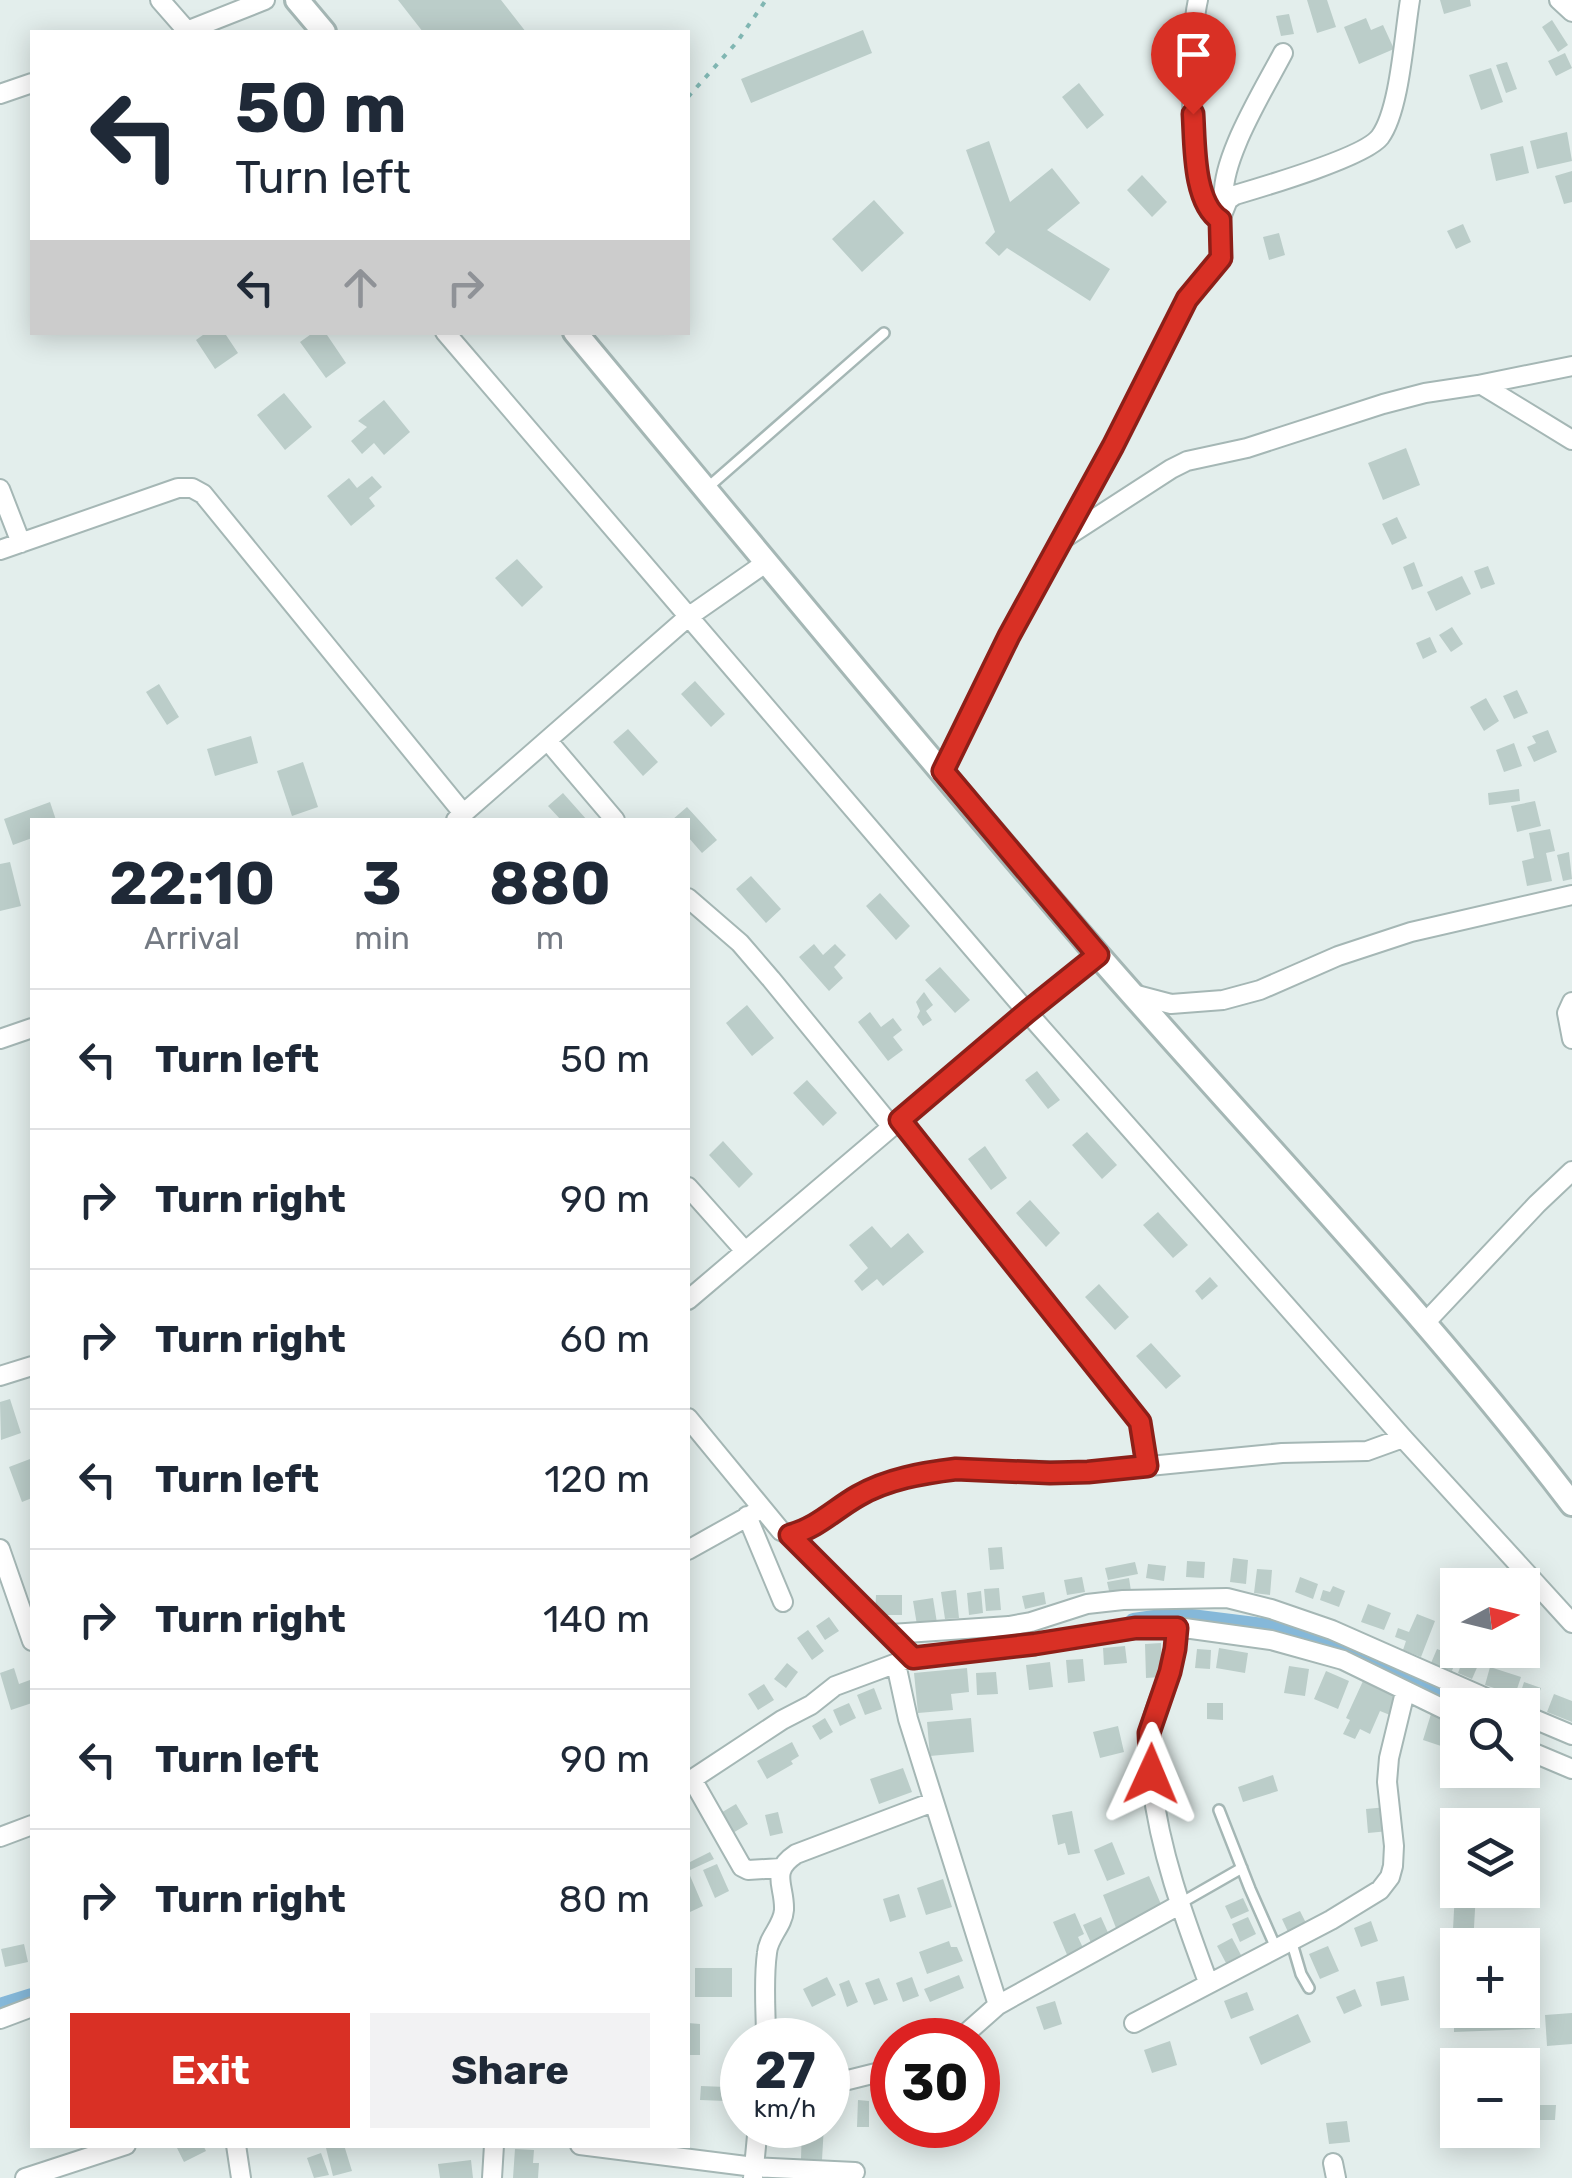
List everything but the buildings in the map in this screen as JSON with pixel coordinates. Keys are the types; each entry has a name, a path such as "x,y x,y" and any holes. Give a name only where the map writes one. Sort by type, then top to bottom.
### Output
{"street":[{"path":"160,0 184,30"},
{"path":"191,30 265,0"},
{"path":"297,0 322,30"},
{"path":"1198,0 1192,21 1191,79 1196,148 1207,208 1223,213"},
{"path":"1223,213 1235,196 1300,175 1378,141 1395,95 1410,0"},
{"path":"1559,0 1572,12"},
{"path":"943,771 1009,636 1113,446 1187,299 1221,258 1223,190 1234,152 1283,53"},
{"path":"0,94 30,84"},
{"path":"448,335 1027,1012 1572,1623"},
{"path":"577,335 1098,955 1351,1238 1532,1451 1572,1504"},
{"path":"1062,540 1188,461 1247,448 1425,393 1572,366"},
{"path":"1482,384 1572,440"},
{"path":"0,488 20,543"},
{"path":"0,550 178,488 192,488 203,494 460,816 688,616 767,562"},
{"path":"548,740 613,818"},
{"path":"1133,994 1171,1004 1223,1000 1260,990 1338,956 1411,932 1572,896"},
{"path":"690,900 740,943 896,1123 1140,1422 1147,1466"},
{"path":"690,1298 1098,955"},
{"path":"1572,1002 1567,1012 1572,1040"},
{"path":"0,1040 30,1029"},
{"path":"1424,1324 1572,1171"},
{"path":"690,1188 745,1251"},
{"path":"0,1376 30,1367"},
{"path":"690,1421 754,1512 783,1602"},
{"path":"790,1535 831,1516 858,1496 904,1478 935,1472 1088,1472 1282,1454 1366,1452 1404,1438"},
{"path":"754,1512 790,1535 893,1637 905,1661 908,1719 998,2005"},
{"path":"690,1549 754,1512"},
{"path":"0,1549 30,1636"},
{"path":"893,1637 1009,1626 1102,1602 1227,1598 1332,1630 1463,1688"},
{"path":"1102,1602 1124,1625"},
{"path":"780,1868 742,1867 690,1780 835,1686 905,1661 1035,1644 1124,1625 1177,1628 1271,1640 1343,1660 1440,1708"},
{"path":"1177,1628 1172,1660 1149,1733 1156,1812 1179,1904 1208,1982"},
{"path":"1134,2023 1380,1890 1390,1878 1394,1846 1388,1758 1406,1692"},
{"path":"1540,1722 1572,1736"},
{"path":"1540,1756 1572,1769"},
{"path":"766,2018 767,1950 784,1910 780,1868 784,1862 934,1802"},
{"path":"0,1837 30,1826"},
{"path":"984,2018 998,2005 1179,1904"},
{"path":"0,2019 30,2008"},
{"path":"25,2178 117,2148"},
{"path":"236,2148 241,2178"},
{"path":"492,2178 494,2148"},
{"path":"606,2148 702,2159 754,2173 855,2172"},
{"path":"754,2173 756,2148"}],"lane":[{"path":"706,490 884,332"},
{"path":"1219,1810 1242,1868 1309,1988"},
{"path":"1179,1904 1242,1868"}],"path":[{"path":"690,95 737,42 766,0"}],"waterway":[{"path":"1134,1623 1175,1617 1288,1631 1440,1688"},
{"path":"0,2008 30,1999"}],"route":[{"path":"1151,1774 1149,1733 1170,1672 1177,1628 1135,1628 913,1658 790,1535 831,1516 858,1496 904,1478 935,1472 1088,1472 1147,1466 1140,1422 900,1120 1098,955 943,771 1009,636 1113,446 1187,299 1221,258 1220,220 1207,208 1202,193 1193,114"}]}
